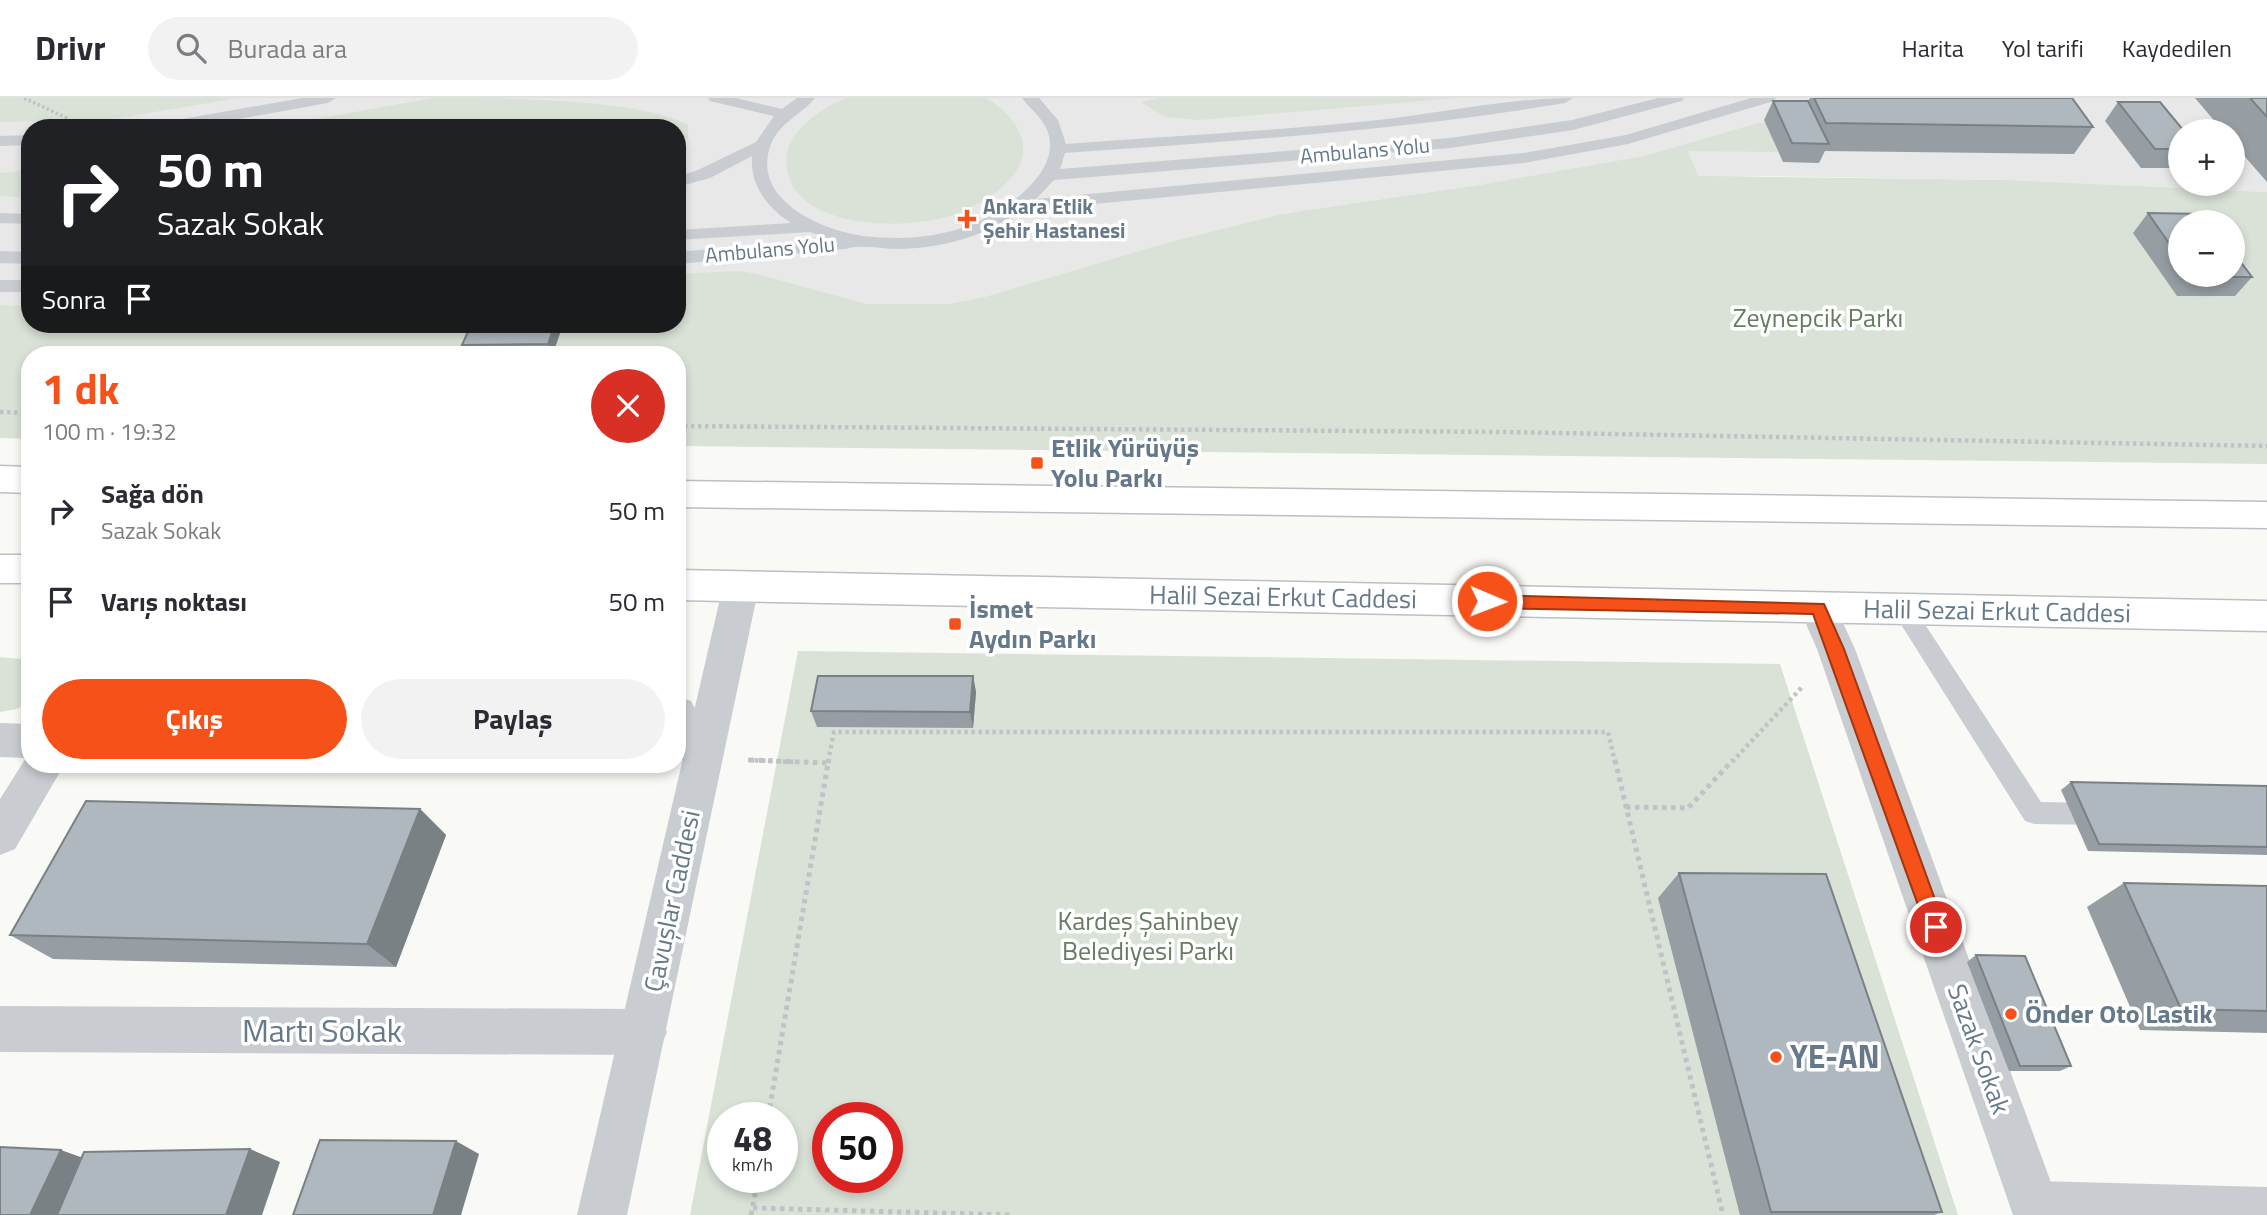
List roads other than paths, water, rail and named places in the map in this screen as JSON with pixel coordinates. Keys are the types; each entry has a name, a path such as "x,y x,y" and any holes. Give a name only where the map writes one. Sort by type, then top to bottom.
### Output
{"main road":[{"path":"0,479 21,480"},
{"path":"686,494 2267,515"},
{"path":"0,569 21,569"},
{"name":"Halil Sezai Erkut Caddesi","path":"686,585 2267,616"}],"street":[{"name":"Çavuşlar Caddesi","path":"602,1215 644,1032 690,758 741,586"},
{"name":"Sazak Sokak","path":"1818,608 1836,649 2037,1210"},
{"path":"0,740 21,741"},
{"path":"0,836 39,773"},
{"name":"Martı Sokak","path":"0,1029 644,1032"},
{"path":"2037,1210 2267,1212"}],"lane":[{"path":"210,119 328,98"},
{"path":"716,98 784,114"},
{"path":"686,179 704,174 760,146 784,114 807,98"},
{"path":"760,146 758,164 765,190 786,214 812,227 863,242 911,243 958,235 992,223 1021,206 1042,187 1054,167 1058,149 1053,125 1041,107 1030,98"},
{"path":"1058,149 1410,122 1494,112 1565,98"},
{"name":"Ambulans Yolu","path":"1049,175 1450,143 1573,125 1676,98"},
{"path":"1021,206 1524,158 1628,139 1768,98"},
{"path":"0,141 21,140"},
{"path":"0,218 21,219"},
{"path":"686,234 812,227"},
{"name":"Ambulans Yolu","path":"686,257 863,242"},
{"path":"0,257 21,258"},
{"path":"0,286 21,286"},
{"path":"1903,609 2034,813 2130,815"}],"place":[{"name":"Ankara Etlik Şehir Hastanesi","path":"967,219"},
{"name":"Etlik Yürüyüş Yolu Parkı","path":"1037,463"},
{"name":"İsmet Aydın Parkı","path":"955,624"},
{"name":"Önder Oto Lastik","path":"2011,1014"},
{"name":"YE-AN","path":"1776,1057"}],"park label":[{"name":"Zeynepcik Parkı","path":"1818,318"},
{"name":"Kardeş Şahinbey Belediyesi Parkı","path":"1148,936"}]}
